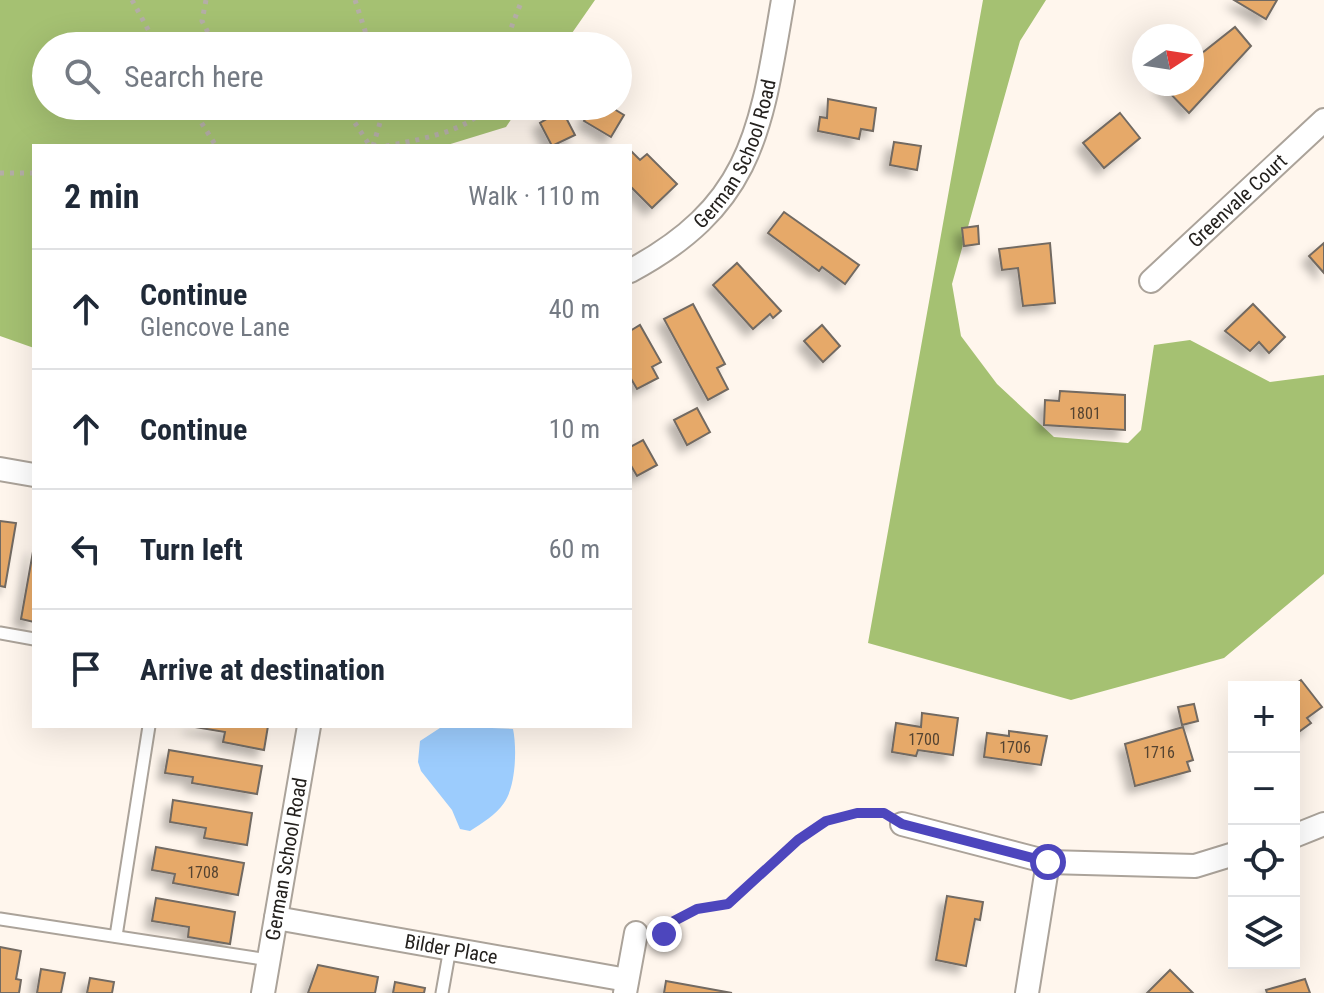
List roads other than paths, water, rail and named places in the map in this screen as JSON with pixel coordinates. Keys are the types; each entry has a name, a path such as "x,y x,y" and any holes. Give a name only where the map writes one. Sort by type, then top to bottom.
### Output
{"street":[{"name":"German School Road","path":"632,270 686,237 705,219 737,176 759,128 783,0"},
{"name":"Greenvale Court","path":"1151,281 1324,120"},
{"path":"0,469 32,475"},
{"name":"German School Road","path":"263,993 309,728"},
{"path":"902,824 1048,862 1195,866 1228,856"},
{"path":"1300,835 1323,829"},
{"path":"1027,993 1048,862"},
{"name":"Bilder Place","path":"276,918 450,948 626,986"},
{"path":"626,986 636,933"}],"lane":[{"path":"0,633 32,639"},
{"path":"116,936 149,728"},
{"path":"0,919 269,960"},
{"path":"442,993 450,948"}],"water":[{"path":"440,728 513,729 514,767 511,787 504,803 470,831 460,829 452,810 421,771 418,762 420,741"}]}
